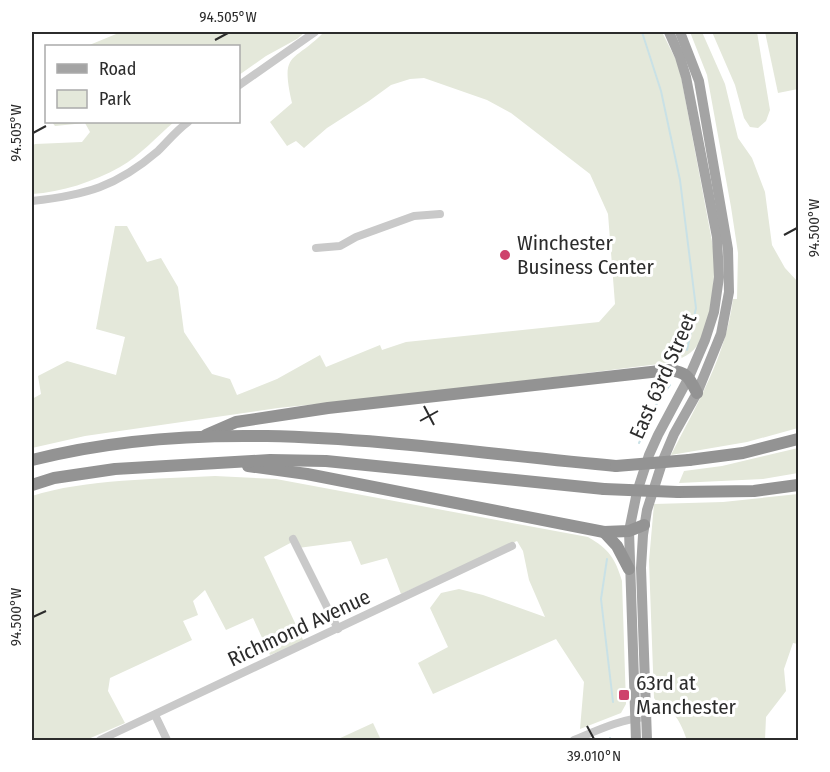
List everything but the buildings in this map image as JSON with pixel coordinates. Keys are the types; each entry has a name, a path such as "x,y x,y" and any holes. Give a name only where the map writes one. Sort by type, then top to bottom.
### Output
{"highway":[{"path":"199,438 236,422 328,408 669,370 681,372 689,377 697,393"},
{"path":"32,460 67,451 135,441 199,438 321,438 616,466 743,453 798,439"},
{"path":"32,485 54,478 115,469 270,460 326,461 604,489 678,492 754,491 798,485"},
{"path":"223,463 307,474 604,532 629,531 644,525"},
{"path":"604,532 617,546 629,569"}],"main road":[{"name":"East 63rd Street","path":"636,741 629,531 637,492 649,455 689,377 705,340 714,312 719,277 717,237 686,77 669,32"},
{"name":"East 63rd Street","path":"647,741 641,568 644,525 663,460 674,434 697,393 721,334 729,292 728,249 699,81 680,32"}],"street":[{"path":"240,85 315,32"},
{"path":"32,201 81,194 119,180 155,153 187,123"},
{"path":"316,248 340,246 356,237 414,216 440,214"},
{"path":"293,539 338,629"},
{"name":"Richmond Avenue","path":"100,741 512,546"},
{"path":"155,714 167,741"},
{"path":"574,741 604,727 646,717"}],"green space":[{"path":"121,32 305,32 240,74 240,45 89,45"},
{"path":"324,32 662,32 679,66 714,252 711,306 704,334 698,345 683,357 659,364 434,392 278,408 85,436 32,448 32,399 41,394 38,376 67,361 116,375 125,337 96,329 115,226 127,226 147,262 161,258 178,287 184,332 212,374 230,379 237,395 277,379 320,355 326,367 380,345 382,350 406,342 599,322 615,304 608,214 590,174 511,113 487,100 424,78 410,79 391,85 327,128 304,148 296,141 287,146 270,122 292,103 288,74 292,60"},
{"path":"690,32 702,32 725,84 738,138 752,158 765,192 772,245 785,268 798,282 798,428 747,442 671,455 709,379 724,340 733,299 737,299 738,253 731,207 707,75"},
{"path":"712,32 757,32 770,110 766,121 758,128 750,127 744,118 735,85"},
{"path":"765,32 798,32 798,89 778,93"},
{"path":"53,123 85,123 55,126"},
{"path":"85,123 173,123 120,167 88,182 66,189 32,194 32,146 82,142 90,132"},
{"path":"798,448 798,473 763,479 679,483 684,471 722,466"},
{"path":"215,476 276,479 588,537 610,555 622,581 626,704 621,713 580,729 584,682 556,639 433,694 418,663 448,647 430,608 441,593 459,589 545,617 529,580 523,551 517,541 401,594 387,558 361,565 351,541 298,548 294,541 264,557 304,642 270,655 253,618 226,630 205,590 193,601 198,615 183,621 192,640 110,678 108,691 125,723 86,740 32,740 32,496 53,490 98,483"},
{"path":"798,494 798,644 793,643 784,669 786,691 766,717 765,740 687,740 675,716 654,698 649,561 654,504 723,502"},
{"path":"373,723 381,740 336,740"}],"waterway":[{"path":"642,32 661,91 680,180 696,308 687,350"},
{"path":"639,443 658,401 670,385"},
{"path":"607,559 601,599 613,702"}],"place":[{"name":"Winchester Business Center","path":"505,255"},
{"name":"63rd at Manchester","path":"624,695"}]}
